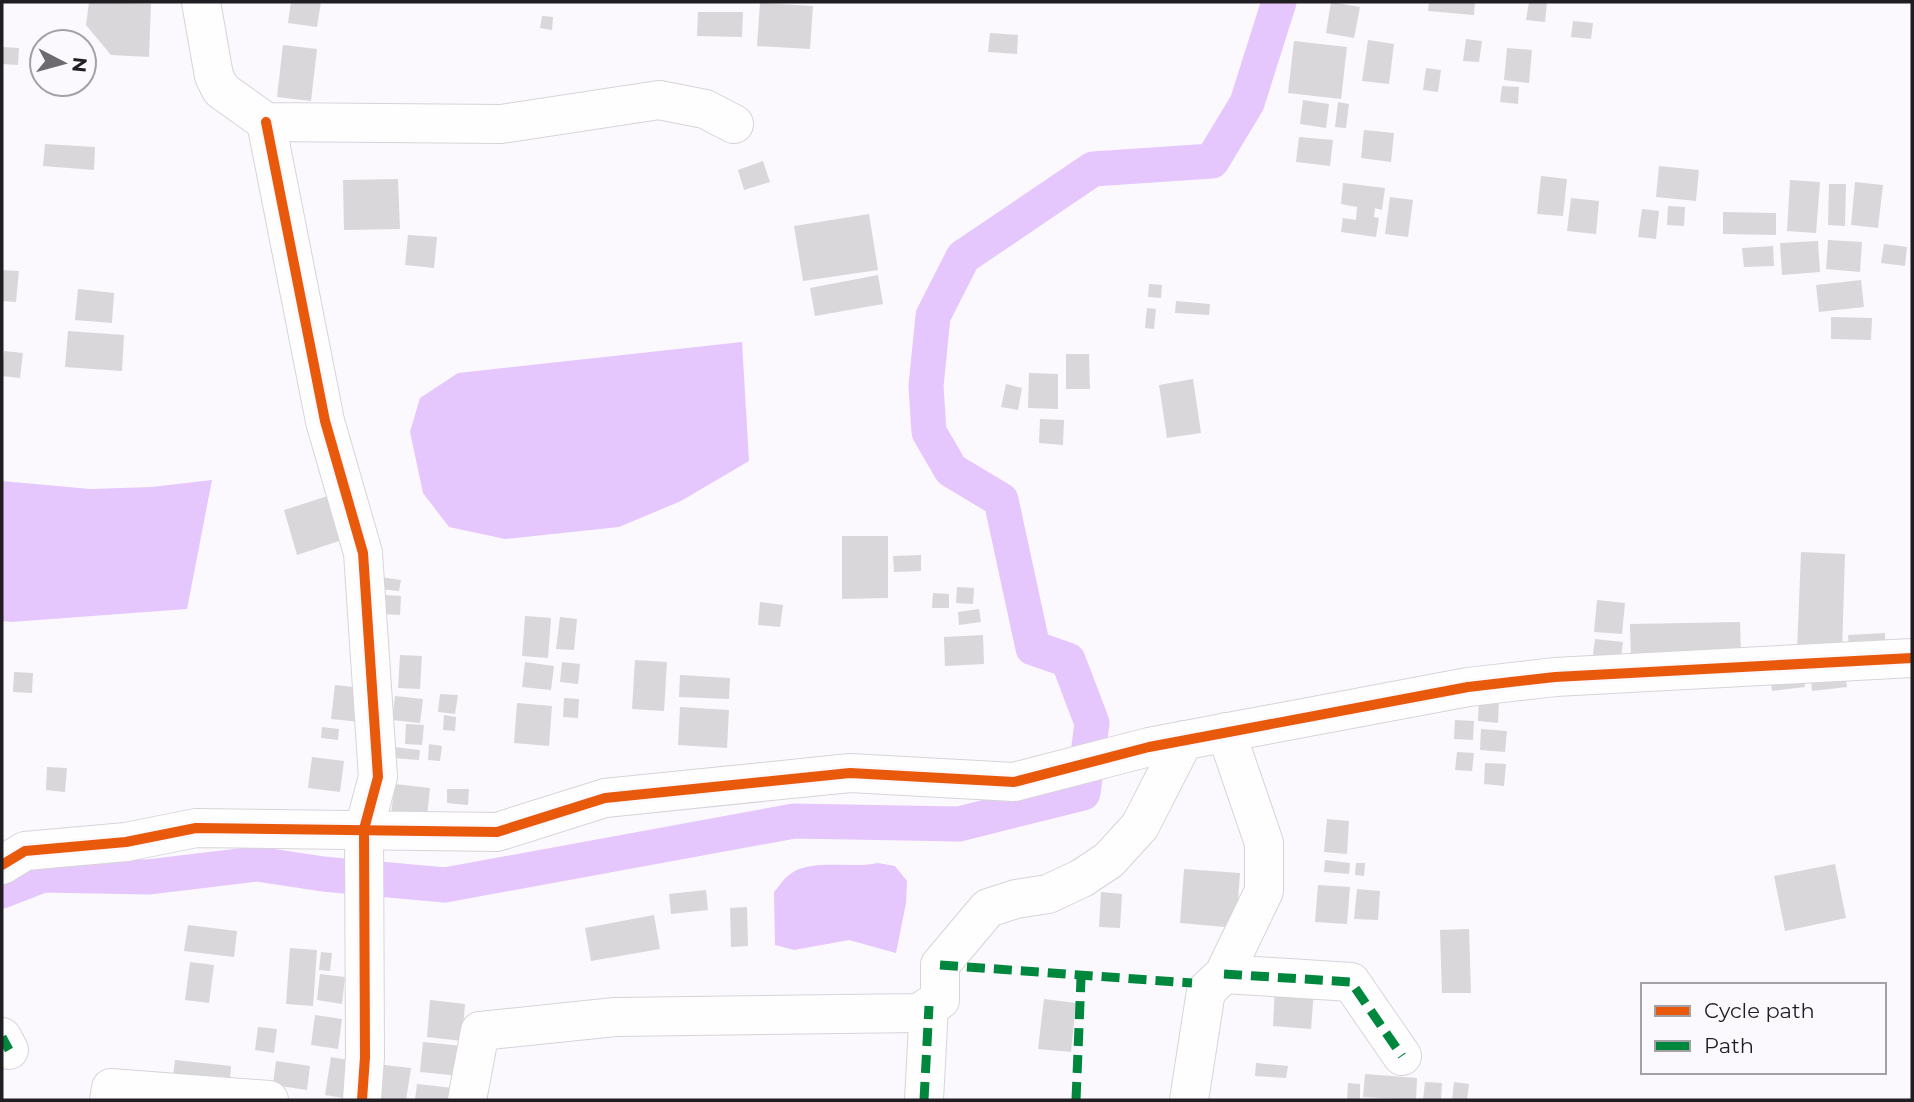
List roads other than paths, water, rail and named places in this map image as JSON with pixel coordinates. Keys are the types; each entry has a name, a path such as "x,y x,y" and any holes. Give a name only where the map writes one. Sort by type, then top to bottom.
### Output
{"street":[{"path":"201,2 214,76 221,90 267,122 500,124 659,100 705,109 734,124"},
{"path":"267,122 325,421 363,553 378,777 364,829 365,1056 362,1100"},
{"path":"2,865 25,851 126,842 196,828 497,832 605,798 850,774 1014,782 1167,744 1468,687 1555,677 1912,658"},
{"path":"1189,1100 1206,991 1224,974 1264,891 1264,843 1226,732"},
{"path":"467,1100 480,1031 615,1017 918,1013 940,1000 940,965 988,908 1016,899 1048,894 1082,878 1109,860 1140,826 1167,744"},
{"path":"1224,974 1351,982 1402,1056"},
{"path":"924,1100 929,1006"},
{"path":"110,1094 269,1100"}],"waterway":[{"path":"2,891 43,875 148,877 257,864 323,874 445,885 794,821 959,824 1083,793 1092,723 1068,660 1033,648 1001,500 951,470 929,432 926,386 933,316 963,257 1093,169 1212,161 1247,103 1279,2"}]}
